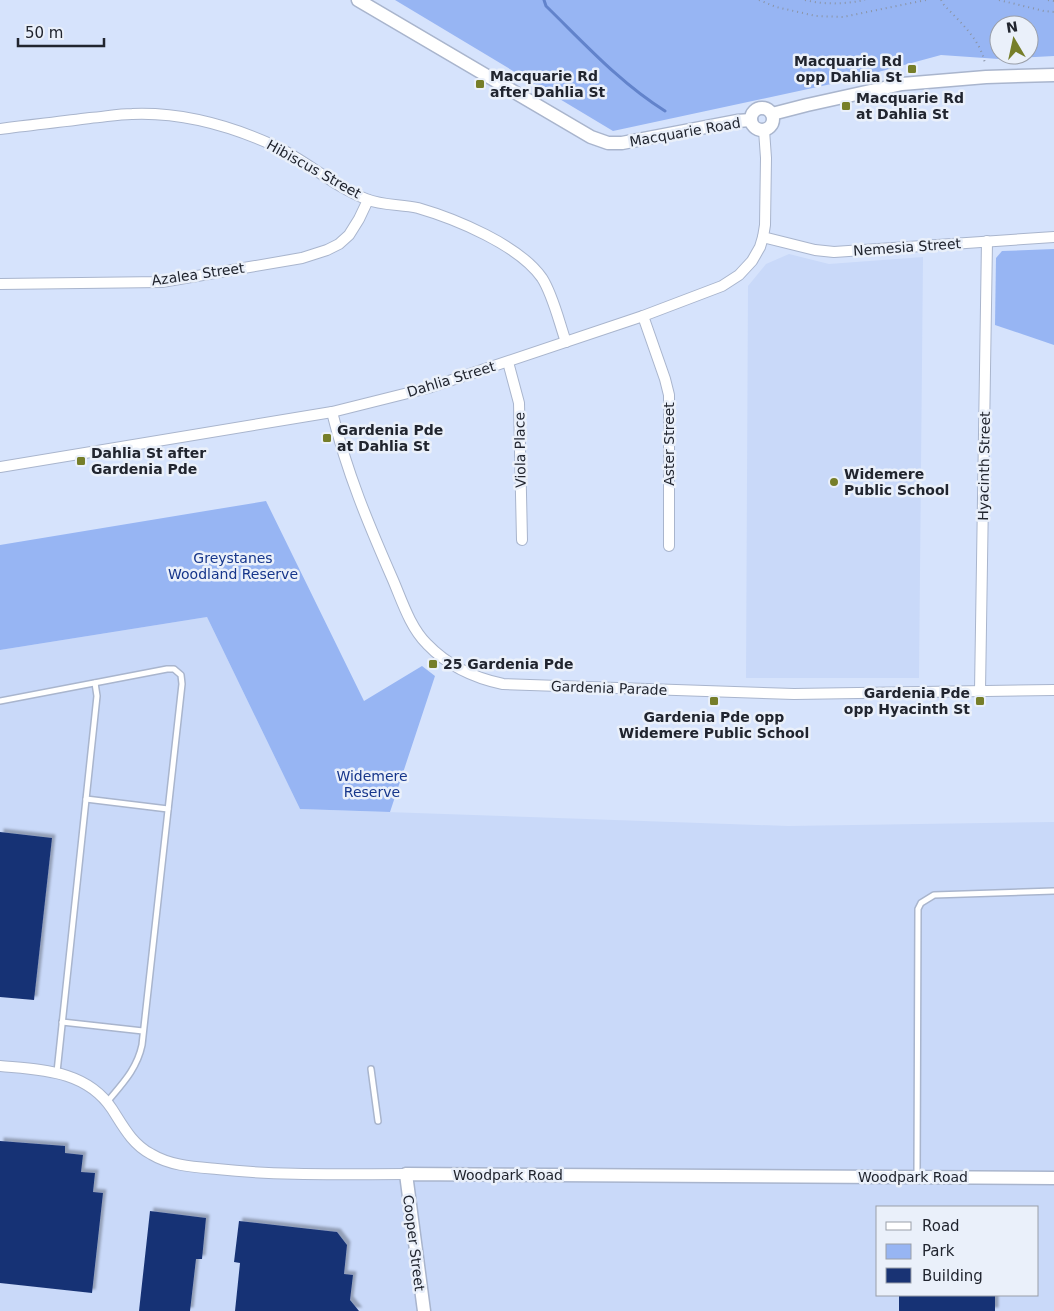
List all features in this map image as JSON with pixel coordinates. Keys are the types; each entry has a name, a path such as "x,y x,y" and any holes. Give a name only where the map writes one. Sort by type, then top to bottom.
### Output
{"street":[{"name":"Macquarie Road","path":"358,0 557,118 599,140 622,143 751,120"},
{"path":"772,114 902,84 986,77 1054,75"},
{"path":"761,107 768,109 772,114 772,124 764,130 755,128 751,120 754,110 761,107"},
{"name":"Hibiscus Street","path":"0,129 132,114 175,116 244,132 302,160 336,185 368,200 394,206 416,208 441,215 461,223 508,248 529,262 542,279 566,342"},
{"name":"Dahlia Street","path":"0,467 332,412 428,388 643,316 713,290 733,279 752,260 760,247 765,225 766,158 764,130"},
{"name":"Azalea Street","path":"0,284 162,282 302,258 340,244 349,236 368,200"},
{"name":"Nemesia Street","path":"762,237 821,251 834,252 1054,237"},
{"name":"Hyacinth Street","path":"980,691 987,241"},
{"name":"Aster Street","path":"643,316 669,395 669,546"},
{"name":"Viola Place","path":"508,362 519,403 522,540"},
{"name":"Gardenia Parade","path":"332,412 340,446 367,522 410,619 425,643 444,660 464,672 484,680 503,684 804,694 1054,690"},
{"name":"Woodpark Road","path":"0,1066 57,1072 86,1084 106,1102 127,1133 141,1148 150,1154 175,1164 268,1174 1054,1178"},
{"name":"Cooper Street","path":"406,1174 424,1311"}],"lane":[{"path":"0,701 167,669 174,669 181,675 182,684 140,1055 129,1077 106,1102"},
{"path":"57,1072 97,696 95,683"},
{"path":"86,799 168,810"},
{"path":"917,1177 918,909 921,902 934,895 1054,891"},
{"path":"62,1022 143,1031"},
{"path":"371,1069 378,1121"}],"path":[{"path":"759,0 776,7 816,16 843,17 926,0"},
{"path":"805,0 831,4 866,0"},
{"path":"941,0 974,38 983,55 986,77"},
{"path":"999,0 1054,12"},
{"path":"1048,0 1054,1"}],"shaded area":[{"name":"Widemere Public School","path":"789,254 829,264 923,257 919,678 746,678 748,286 766,264"},
{"path":"207,617 300,809 788,826 1054,822 1054,1311 0,1311 0,650"}],"green space":[{"path":"395,0 1054,0 1054,56 1039,57 1039,15 989,15 989,58 941,55 845,81 613,131"},
{"path":"1054,249 1054,345 995,325 996,258 1002,251"},
{"name":"Greystanes Woodland Reserve","path":"266,501 364,701 422,666 435,676 390,812 300,809 207,617 0,650 0,545"}],"building":[{"path":"0,832 52,838 34,1000 0,997"},
{"path":"0,1141 65,1146 65,1153 83,1155 81,1172 95,1173 93,1192 103,1193 92,1293 0,1283"},
{"path":"150,1211 206,1218 202,1259 196,1259 190,1311 139,1311"},
{"path":"239,1221 337,1232 347,1245 344,1274 353,1275 350,1300 359,1311 235,1311 240,1263 234,1262"},
{"path":"899,1296 995,1296 995,1311 899,1311"}],"waterway":[{"path":"544,0 546,6 603,62 633,88 665,111"}],"place":[{"name":"Macquarie Rd opp Dahlia St","path":"912,69"},
{"name":"Macquarie Rd after Dahlia St","path":"480,84"},
{"name":"Macquarie Rd at Dahlia St","path":"846,106"},
{"name":"Gardenia Pde at Dahlia St","path":"327,438"},
{"name":"Dahlia St after Gardenia Pde","path":"81,461"},
{"name":"Widemere Public School","path":"834,482"},
{"name":"25 Gardenia Pde","path":"433,664"},
{"name":"Gardenia Pde opp Widemere Public School","path":"714,701"},
{"name":"Gardenia Pde opp Hyacinth St","path":"980,701"}],"park label":[{"name":"Widemere Reserve","path":"372,784"}]}
